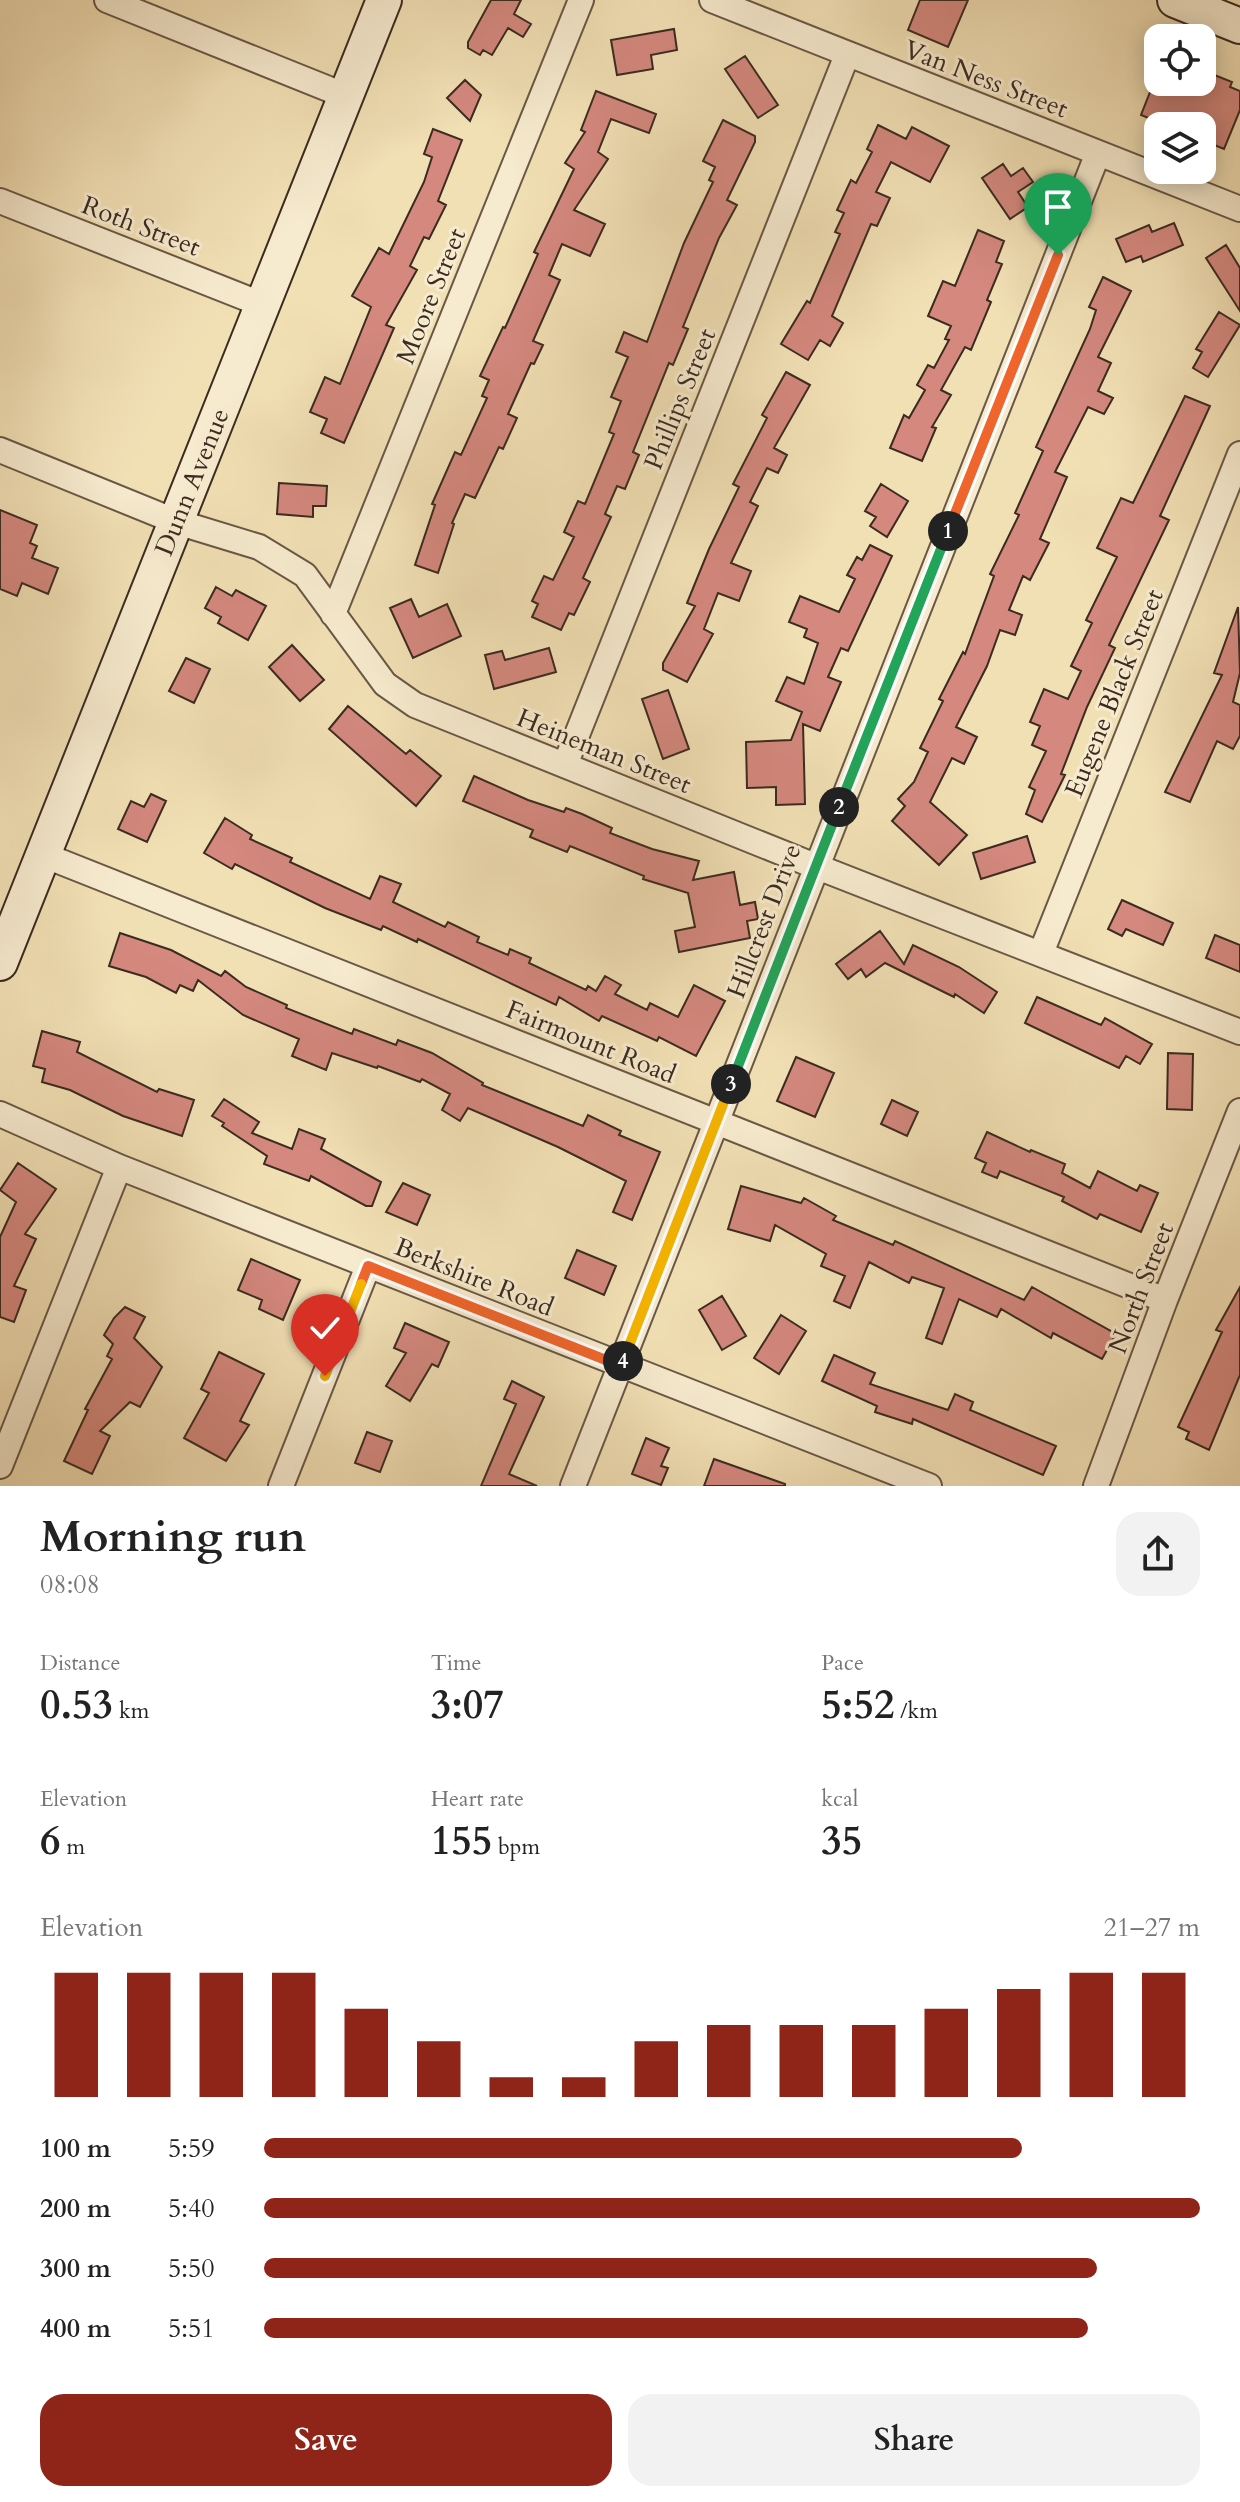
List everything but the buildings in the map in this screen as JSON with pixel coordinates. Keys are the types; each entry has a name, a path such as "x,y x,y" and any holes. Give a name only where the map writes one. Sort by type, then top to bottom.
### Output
{"main road":[{"name":"Dunn Avenue","path":"3,946 177,522 384,0"},
{"path":"1175,0 1240,26"}],"street":[{"path":"107,0 346,96"},
{"name":"Moore Street","path":"333,614 581,0"},
{"name":"Van Ness Street","path":"712,0 1240,209"},
{"name":"Phillips Street","path":"565,765 847,55"},
{"name":"Hillcrest Drive","path":"573,1486 1098,153"},
{"name":"Roth Street","path":"0,201 261,304"},
{"name":"Heineman Street","path":"0,450 177,522 259,547 305,575 385,684 415,705 1240,1032"},
{"name":"Eugene Black Street","path":"1041,953 1240,454"},
{"name":"Fairmount Road","path":"41,854 1165,1300"},
{"name":"North Street","path":"1096,1486 1240,1111"},
{"name":"Berkshire Road","path":"0,1114 119,1167 929,1486"},
{"path":"0,1466 119,1167"},
{"path":"281,1486 368,1266"}],"route":[{"path":"325,1376 368,1266 621,1366 815,866 1058,255"}]}
